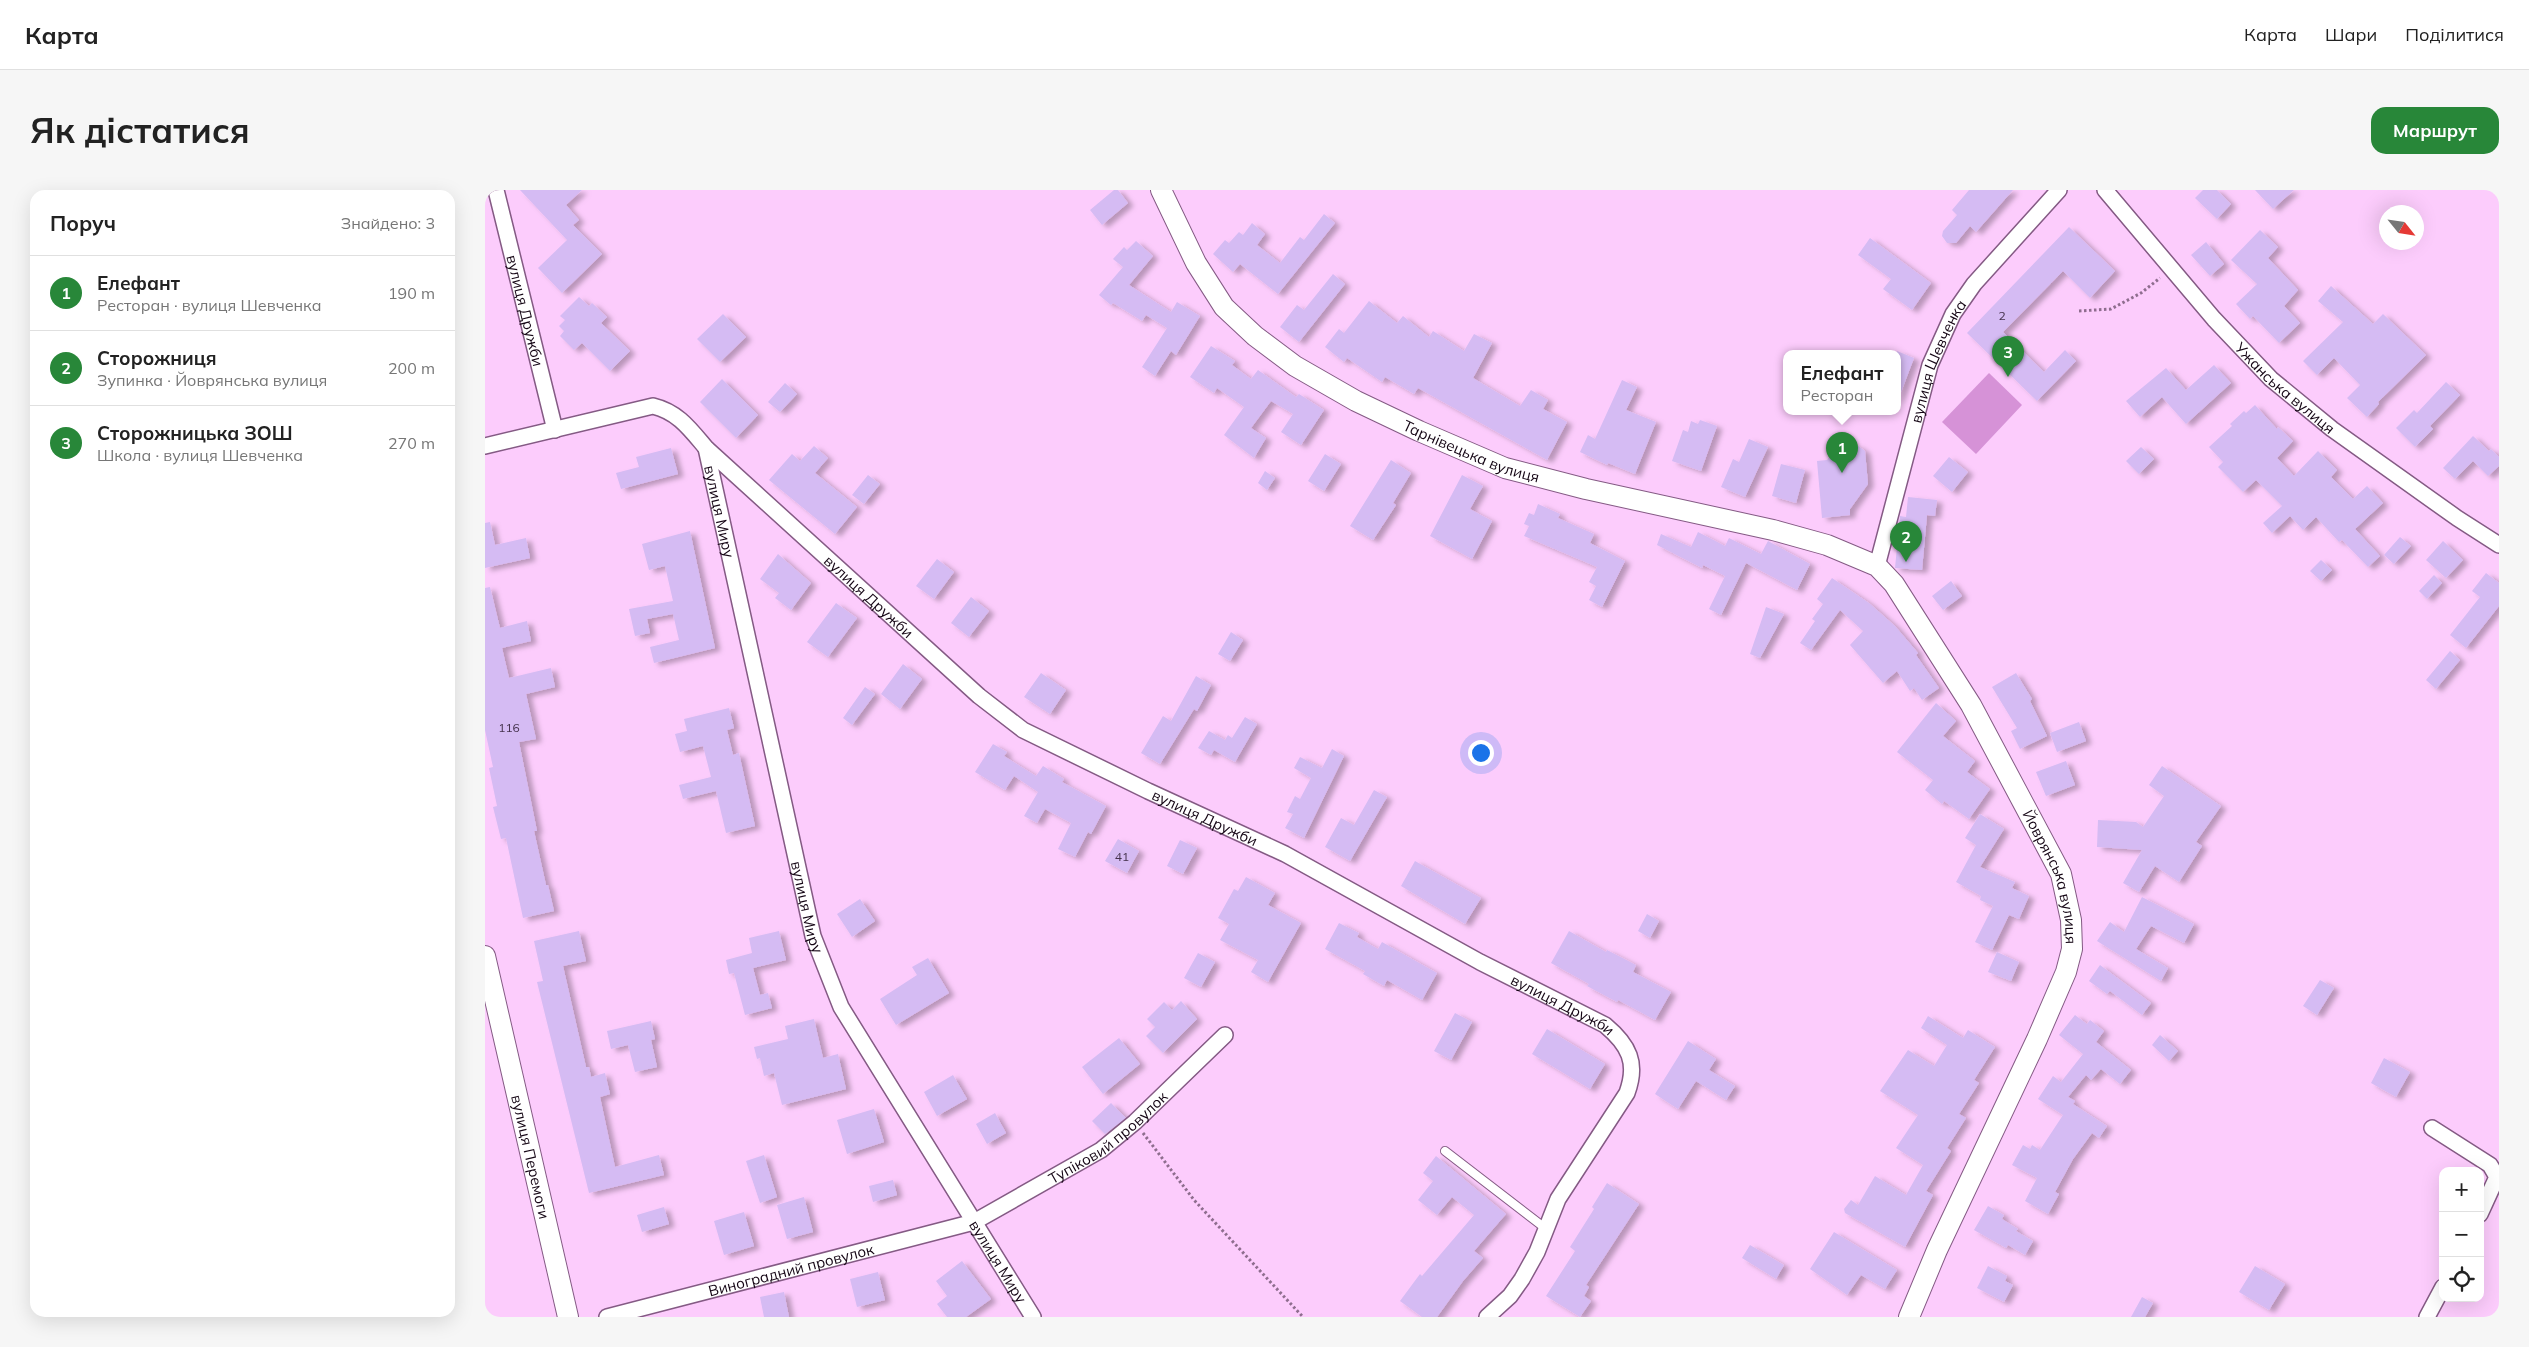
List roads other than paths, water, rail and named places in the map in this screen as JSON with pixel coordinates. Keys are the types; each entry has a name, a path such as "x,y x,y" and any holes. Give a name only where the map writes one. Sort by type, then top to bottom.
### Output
{"street":[{"name":"вулиця Дружби","path":"496,190 555,430"},
{"name":"Тарнівецька вулиця","path":"1161,190 1195,263 1224,308 1255,336 1295,366 1356,401 1505,468 1586,489 1773,530 1827,545 1877,566"},
{"name":"вулиця Шевченка","path":"1877,566 1930,365 1953,314 1973,284 2059,190"},
{"name":"Ужанська вулиця","path":"2105,190 2214,319 2271,379 2332,429 2457,518 2499,545"},
{"name":"вулиця Дружби","path":"485,446 653,406 669,410 681,419 706,448 979,696 1023,730 1148,791 1285,854 1479,962 1605,1025 1621,1038 1630,1056 1633,1076 1627,1093 1557,1199 1537,1252 1522,1279 1510,1296 1487,1317"},
{"name":"вулиця Миру","path":"706,448 813,936 841,1007 1033,1317"},
{"name":"Йоврянська вулиця","path":"1877,566 1894,584 1971,705 2061,874 2071,920 2072,949 2066,972 2033,1048 1937,1250 1909,1317"},
{"name":"вулиця Перемоги","path":"485,956 490,998 568,1317"},
{"name":"Тупіковий провулок","path":"974,1222 1101,1150 1135,1122 1225,1035"},
{"path":"2432,1128 2490,1164 2497,1178 2481,1212"},
{"name":"Виноградний провулок","path":"607,1317 974,1222"},
{"path":"2427,1317 2439,1294"}],"lane":[{"path":"1445,1151 1545,1228"}],"place":[{"name":"Сторожницька ЗОШ","path":"2008,377"},
{"name":"Елефант","path":"1842,473"},
{"name":"Сторожниця","path":"1906,562"}]}
